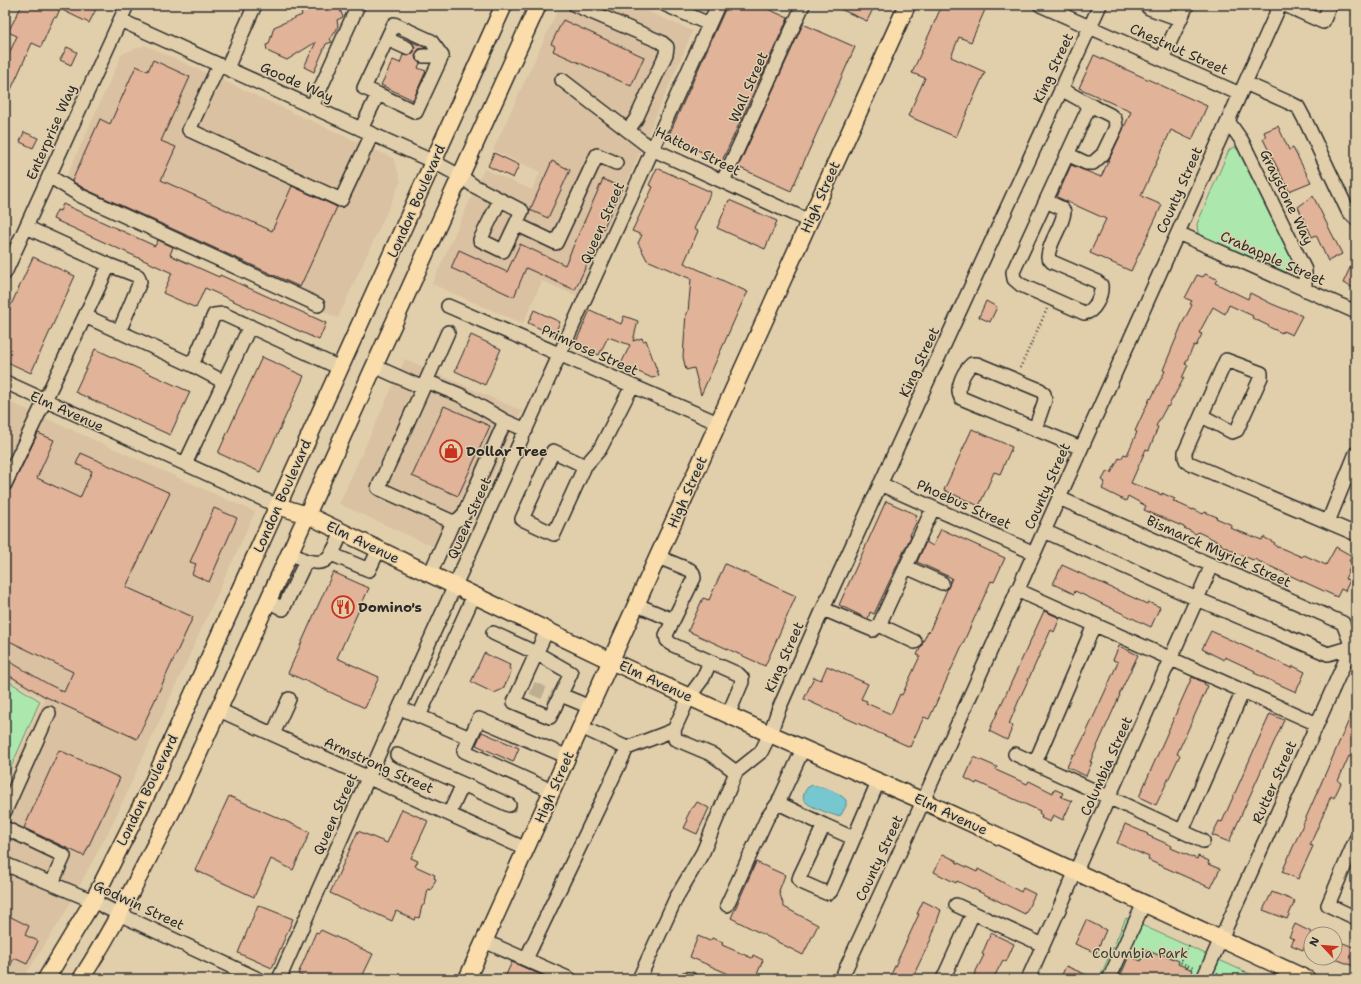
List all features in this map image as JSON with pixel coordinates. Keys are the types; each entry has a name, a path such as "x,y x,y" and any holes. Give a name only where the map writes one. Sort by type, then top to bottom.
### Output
{"main road":[{"name":"London Boulevard","path":"46,979 93,901 153,782 504,5"},
{"path":"81,979 99,951 119,914 179,797 538,5"},
{"name":"High Street","path":"467,979 907,5"},
{"name":"Elm Avenue","path":"278,506 307,515 611,661 803,749 923,801 1307,979"}],"street":[{"name":"Enterprise Way","path":"5,273 127,5"},
{"path":"255,5 189,130 341,200 378,94"},
{"path":"312,107 358,5"},
{"path":"575,5 661,42 667,47 666,54 636,119 628,130"},
{"path":"666,5 709,24"},
{"name":"Queen Street","path":"279,979 384,742 718,5"},
{"name":"Wall Street","path":"723,181 803,5"},
{"name":"Chestnut Street","path":"1040,5 1162,59 1243,89 1290,103 1298,107 1348,211 1356,219"},
{"name":"King Street","path":"736,772 761,752 770,734 778,711 823,609 1100,5"},
{"path":"1146,5 1149,8 1180,19"},
{"path":"1162,59 1187,5"},
{"name":"County Street","path":"841,979 923,801 1280,5"},
{"path":"1285,5 1322,22 1330,5"},
{"name":"Goode Way","path":"120,20 434,162 460,176 474,186 522,211 516,224"},
{"path":"394,24 431,41 442,56 416,112 364,88 394,24"},
{"path":"387,39 407,48"},
{"path":"423,56 442,56"},
{"name":"Hatton Street","path":"562,80 652,149 809,221"},
{"path":"1061,89 1110,115 1115,119 1116,127 1103,154 1093,163 1086,163 1067,154"},
{"path":"1046,201 1061,208 1064,212 1063,219 1048,250 1048,257 1052,262 1096,281 1101,285 1101,291 1093,309 1089,313 1084,313 1021,285 1014,279 1013,272 1090,105"},
{"name":"Graystone Way","path":"1228,121 1242,141 1305,270 1305,290"},
{"path":"500,200 480,240 503,251 516,224 556,243 597,155 616,163"},
{"path":"49,176 81,196 318,305"},
{"path":"26,227 109,265 138,276 140,282 119,332"},
{"name":"Crabapple Street","path":"1178,233 1356,312"},
{"path":"5,484 109,265"},
{"name":"Primrose Street","path":"448,306 718,423"},
{"path":"192,365 214,316 223,314 340,368"},
{"path":"86,316 192,365 224,382"},
{"path":"185,464 250,326"},
{"path":"448,332 378,488 453,522"},
{"path":"1202,416 1232,432 1235,432 1261,377 1261,373 1226,360 1185,452 1187,462 1356,534"},
{"path":"1035,429 1045,400 1044,394 1040,390 977,364 972,364 968,368 959,388 958,393 961,398 1035,429 1081,448"},
{"path":"374,366 460,396 505,421 526,430"},
{"name":"Elm Avenue","path":"5,382 278,506"},
{"path":"585,466 553,451 522,519 554,534 585,466 600,449 632,386"},
{"path":"430,574 453,522 464,514 505,421"},
{"path":"1328,522 1356,454"},
{"name":"Phoebus Street","path":"880,484 1034,553"},
{"name":"Bismarck Myrick Street","path":"1059,498 1343,623 1355,644"},
{"path":"823,609 873,630 878,626 933,508"},
{"path":"1044,531 1197,599 1328,654 1355,644"},
{"path":"290,553 306,560 319,562 325,561 331,554 342,532"},
{"path":"331,554 369,570 379,549"},
{"path":"658,557 690,570 693,573 694,578 666,635 667,640 671,644 738,674 742,678 742,682 728,715"},
{"path":"268,602 283,609 306,560"},
{"name":"Columbia Street","path":"1028,979 1212,565"},
{"path":"906,567 942,583"},
{"path":"1017,590 1317,724"},
{"path":"419,716 474,595"},
{"path":"636,604 673,620"},
{"path":"1035,763 1094,625"},
{"path":"878,626 915,642"},
{"path":"493,633 536,653 571,673 557,697 550,717 514,702 527,686 536,653 547,630"},
{"name":"Rutter Street","path":"1205,975 1317,724 1355,644"},
{"path":"639,979 676,898 703,852 736,772 713,755 675,739 674,730 689,697 703,678 710,662"},
{"path":"1182,831 1243,691"},
{"path":"557,697 590,707"},
{"path":"273,734 289,699"},
{"path":"400,708 470,738"},
{"name":"Armstrong Street","path":"219,710 526,849"},
{"path":"5,811 48,713"},
{"path":"552,791 464,751 470,738 479,719 568,757"},
{"path":"581,727 627,748"},
{"path":"526,959 627,748 674,730"},
{"path":"727,905 767,818 778,803 803,749"},
{"path":"1015,754 1202,841"},
{"path":"397,755 509,805"},
{"path":"824,825 799,879 801,882 826,894 830,894 878,782"},
{"path":"449,814 463,784"},
{"path":"778,803 854,838"},
{"path":"5,828 64,856 52,883"},
{"path":"1356,839 1328,905 1356,918"},
{"name":"Godwin Street","path":"5,864 93,901 258,979"},
{"path":"1109,979 1144,904"},
{"path":"956,905 1043,945"},
{"path":"943,979 973,913"},
{"path":"484,941 570,979"}],"path":[{"path":"1015,380 1052,299"},
{"path":"1189,945 1180,962 1200,971 1205,975 1214,972 1230,979"},
{"path":"1241,979 1245,970"}],"shaded area":[{"path":"560,5 633,5 693,31 577,296 542,281 523,324 432,284 484,169 532,190 540,172 493,150"},
{"path":"688,5 710,5 706,13"},
{"path":"145,45 393,158 401,181 338,318 60,191 122,54"},
{"path":"405,359 522,411 456,557 339,504"},
{"path":"5,400 255,512 112,825 62,918 23,979 5,979 5,787 44,699 5,676"}],"green space":[{"path":"1234,147 1239,150 1294,257 1295,264 1293,269 1286,272 1198,233 1197,224 1229,150"},
{"path":"5,679 40,701 5,781"},
{"name":"Columbia Park","path":"1126,918 1261,979 1099,979"}],"water":[{"path":"812,785 830,790 839,794 846,800 846,806 841,815 837,816 829,814 814,807 804,800 803,797 807,788"}],"building":[{"path":"22,5 98,5 89,23 60,9 56,18 54,17 41,47 32,43 5,103 5,63 17,36 8,32"},
{"path":"299,5 338,5 343,17 337,20 338,26 330,39 332,42 326,44 314,72 304,67 316,42 287,60 267,50 266,45 269,44 274,27 302,15"},
{"path":"727,5 759,5 788,18 722,161 668,137"},
{"path":"831,5 875,5 867,21"},
{"path":"942,5 987,5 971,42 959,37 951,57 985,72 956,137 908,116 925,78 912,73"},
{"path":"563,20 644,57 631,86 553,51 555,46 551,44"},
{"path":"803,24 855,47 791,191 738,167"},
{"path":"410,41 426,48 419,49 415,56 416,60 420,63 418,68 426,71 413,100 381,85 393,60 400,63 403,55 408,56 414,52 415,47"},
{"path":"67,47 77,52 71,65 60,60"},
{"path":"1094,55 1207,106 1192,140 1171,130 1141,196 1162,205 1131,271 1090,253 1106,219 1057,197 1071,165 1101,177 1131,112 1079,88"},
{"path":"153,60 190,77 161,141 176,147 161,180 272,231 292,186 337,207 300,287 85,189 72,181 100,119 110,124 136,66 148,71"},
{"path":"1278,126 1289,150 1293,148 1311,182 1289,191 1263,139 1266,137 1264,132"},
{"path":"24,132 38,138 33,148 20,142"},
{"path":"494,153 519,165 513,178 488,166"},
{"path":"552,161 570,170 548,218 530,210"},
{"path":"657,168 711,192 694,229 698,231 684,263 748,292 701,395 694,368 686,370 683,357 686,313 688,312 691,279 647,260 638,243 642,235 632,231 653,187 649,185"},
{"path":"603,179 622,188 575,290 526,268 514,297 451,268 459,250 507,272 520,244 565,265"},
{"path":"1313,196 1342,254 1328,261 1316,235 1312,237 1298,207"},
{"path":"729,200 777,221 765,249 717,228"},
{"path":"63,204 155,246 158,240 173,247 170,255 219,277 220,275 326,323 319,340 205,288 196,308 163,293 172,273 53,219 57,210 60,211"},
{"path":"1356,255 1356,289 1343,283"},
{"path":"33,257 75,276 31,373 5,361 5,318"},
{"path":"1205,274 1217,279 1215,283 1248,299 1250,293 1302,316 1292,335 1283,331 1282,333 1269,327 1252,318 1253,316 1229,305 1225,314 1213,307 1199,333 1202,334 1196,346 1194,345 1185,364 1188,365 1182,378 1184,378 1156,426 1158,427 1149,450 1146,449 1131,483 1162,495 1162,493 1175,499 1173,501 1203,514 1205,512 1217,517 1216,518 1232,525 1230,528 1262,540 1263,537 1275,543 1274,545 1302,557 1304,555 1326,565 1336,547 1352,556 1349,561 1352,563 1345,579 1350,580 1345,591 1341,589 1337,597 1254,559 1253,560 1235,552 1221,545 1221,543 1198,532 1196,534 1184,527 1144,510 1146,506 1128,496 1126,501 1102,489 1105,482 1102,480 1107,471 1111,473 1119,458 1121,459 1124,454 1127,455 1137,432 1135,431 1150,398 1151,399 1165,371 1163,370 1182,324 1192,305 1190,304 1192,301 1185,298 1197,275 1203,277"},
{"path":"986,301 997,307 990,322 979,317"},
{"path":"534,310 560,322 554,335 528,323"},
{"path":"590,310 621,324 624,316 638,321 633,341 642,338 643,341 646,340 659,376 652,378 621,364 630,345 608,337 599,355 575,344"},
{"path":"471,335 501,349 485,385 455,371"},
{"path":"95,349 190,392 170,435 75,392"},
{"path":"262,357 304,376 260,472 218,453"},
{"name":"Dollar Tree","path":"444,406 490,426 458,496 412,476"},
{"path":"972,429 1012,447 1000,474 994,472 979,506 944,490"},
{"path":"38,433 54,440 37,478 80,498 92,471 76,464 81,453 170,493 126,587 193,617 137,739 44,696 5,673 5,659 64,692 73,672 5,639 5,492 9,491 12,487"},
{"path":"886,501 917,515 915,520 917,521 874,614 870,612 868,619 839,605"},
{"path":"214,508 237,518 209,582 192,574 196,564 190,562"},
{"path":"941,529 1005,558 994,582 991,581 929,719 924,717 910,747 804,699 814,677 821,680 827,666 868,684 861,699 867,701 866,703 891,714 900,694 902,695 920,656 917,655 928,631 929,632 952,578 917,562 926,542 933,546"},
{"path":"725,564 796,596 765,666 688,631 703,598 709,600"},
{"path":"1062,565 1147,604 1148,602 1160,607 1151,627 1075,591 1074,594 1053,584"},
{"path":"333,572 369,588 337,658 379,677 365,708 288,673"},
{"path":"1044,611 1060,618 1054,632 1051,630 1019,700 1009,724 1013,726 1007,740 989,731"},
{"path":"1211,631 1292,668 1293,666 1305,672 1296,692 1254,673 1255,671 1225,657 1224,660 1202,649"},
{"path":"1119,646 1138,655 1090,762 1092,762 1086,776 1067,767 1086,733 1118,662 1113,660"},
{"path":"484,653 510,665 509,667 511,672 503,689 494,693 471,682"},
{"path":"1192,677 1208,686 1177,754 1180,755 1156,805 1139,797"},
{"path":"1356,704 1356,759 1349,756 1338,781 1341,783 1334,798 1331,796 1310,845 1313,846 1298,879 1282,872"},
{"path":"1270,714 1284,720 1229,842 1212,835 1219,821 1222,822"},
{"path":"482,732 519,748 513,762 476,745"},
{"path":"59,750 120,778 84,856 24,828"},
{"path":"974,757 997,767 996,770 1027,784 1029,781 1053,793 1054,789 1063,793 1061,797 1072,801 1063,820 1053,815 1050,822 1041,818 1042,815 1039,813 1040,811 965,778"},
{"path":"229,796 310,832 293,870 271,859 254,897 195,870"},
{"path":"697,802 709,808 697,834 684,828 688,820 686,819 692,807 694,807"},
{"path":"402,809 428,821 411,858 418,861 415,866 435,875 434,878 436,879 431,890 428,889 425,904 422,906 419,918 416,917 415,920 396,911 392,921 330,893 358,831 387,843"},
{"path":"1125,824 1172,846 1171,848 1197,859 1198,856 1209,861 1208,864 1220,869 1211,888 1148,860 1149,857 1117,843"},
{"path":"943,854 977,872 978,869 1021,892 1023,888 1035,894 1025,914 957,881 956,883 934,872"},
{"path":"756,862 785,875 779,891 784,907 818,925 803,955 731,918"},
{"path":"1272,892 1295,901 1287,919 1263,910"},
{"path":"923,901 941,910 931,939 913,979 889,979 919,914 917,914"},
{"path":"258,905 293,919 272,968 238,953"},
{"path":"5,914 29,926 25,935 38,941 27,964 14,958 5,977"},
{"path":"1086,920 1106,930 1096,953 1075,944"},
{"path":"1295,924 1303,928 1303,950 1291,945 1294,939 1289,937"},
{"path":"321,930 373,954 361,979 308,979 298,974 316,932 319,933"},
{"path":"991,933 1014,944 1006,962 1003,960 993,979 972,979 984,955 982,954"},
{"path":"698,936 710,941 712,938 723,942 722,945 752,958 753,955 763,960 755,979 740,979 690,957"},
{"path":"1343,943 1356,948 1356,967 1343,962"},
{"path":"1146,950 1161,956 1162,954 1179,961 1178,964 1193,970 1189,979 1119,979 1129,956 1141,961"},
{"path":"512,962 550,979 504,979"},
{"path":"1066,966 1096,979 1060,979"}],"tunnel":[{"path":"532,688 553,697"}],"place":[{"name":"Dollar Tree","path":"451,451"},
{"name":"Domino's","path":"343,607"}]}
